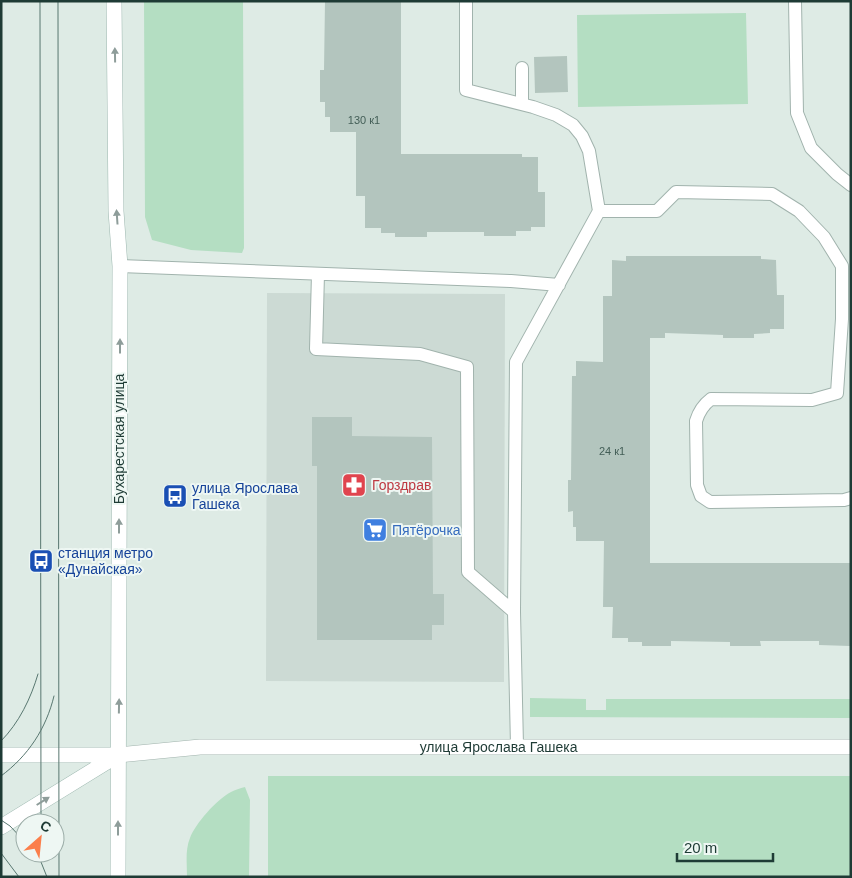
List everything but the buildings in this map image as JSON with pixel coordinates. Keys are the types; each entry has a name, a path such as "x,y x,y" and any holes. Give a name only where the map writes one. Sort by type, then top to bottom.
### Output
{"street":[{"name":"Бухарестская улица","path":"114,1 116,211 120,266 118,877"},
{"name":"улица Ярослава Гашека","path":"1,755 118,755 200,746 851,746"},
{"name":"улица Ярослава Гашека","path":"1,827 118,755"}],"lane":[{"path":"466,1 466,90 556,114 572,125 582,136 589,151 599,210 516,362 514,612 517,746"},
{"path":"795,1 797,113 811,148 851,185"},
{"path":"522,68 522,104"},
{"path":"599,210 656,211 676,192 772,194 799,211 824,237 842,266 842,318 838,393 812,400 711,399 698,412 696,421 697,485 701,496 710,502 844,500 851,498"},
{"path":"120,266 511,281 558,285"},
{"path":"318,274 316,349 420,354 467,367 468,572 514,612"}],"shaded area":[{"path":"267,293 505,294 504,682 266,681"}],"green space":[{"path":"144,1 243,1 244,248 242,253 191,250 152,240 145,217"},
{"path":"746,13 748,104 578,107 577,15"},
{"path":"530,698 586,699 586,710 606,710 606,699 851,699 851,718 530,717"},
{"path":"268,776 851,776 851,877 268,877"},
{"path":"245,787 250,800 249,877 187,877 187,847 193,832 207,812 219,800 231,792"}],"tram line":[{"path":"40,1 41,813"},
{"path":"58,1 59,877"},
{"path":"1,741 24,710 38,674"},
{"path":"1,776 20,760 35,741 46,720 54,696"},
{"path":"1,820 15,831"},
{"path":"1,853 19,877"},
{"path":"41,863 47,877"}],"place":[{"name":"Горздрав","path":"354,485"},
{"name":"улица Ярослава Гашека","path":"175,496"},
{"name":"Пятёрочка","path":"375,530"},
{"name":"станция метро «Дунайская»","path":"41,561"}]}
